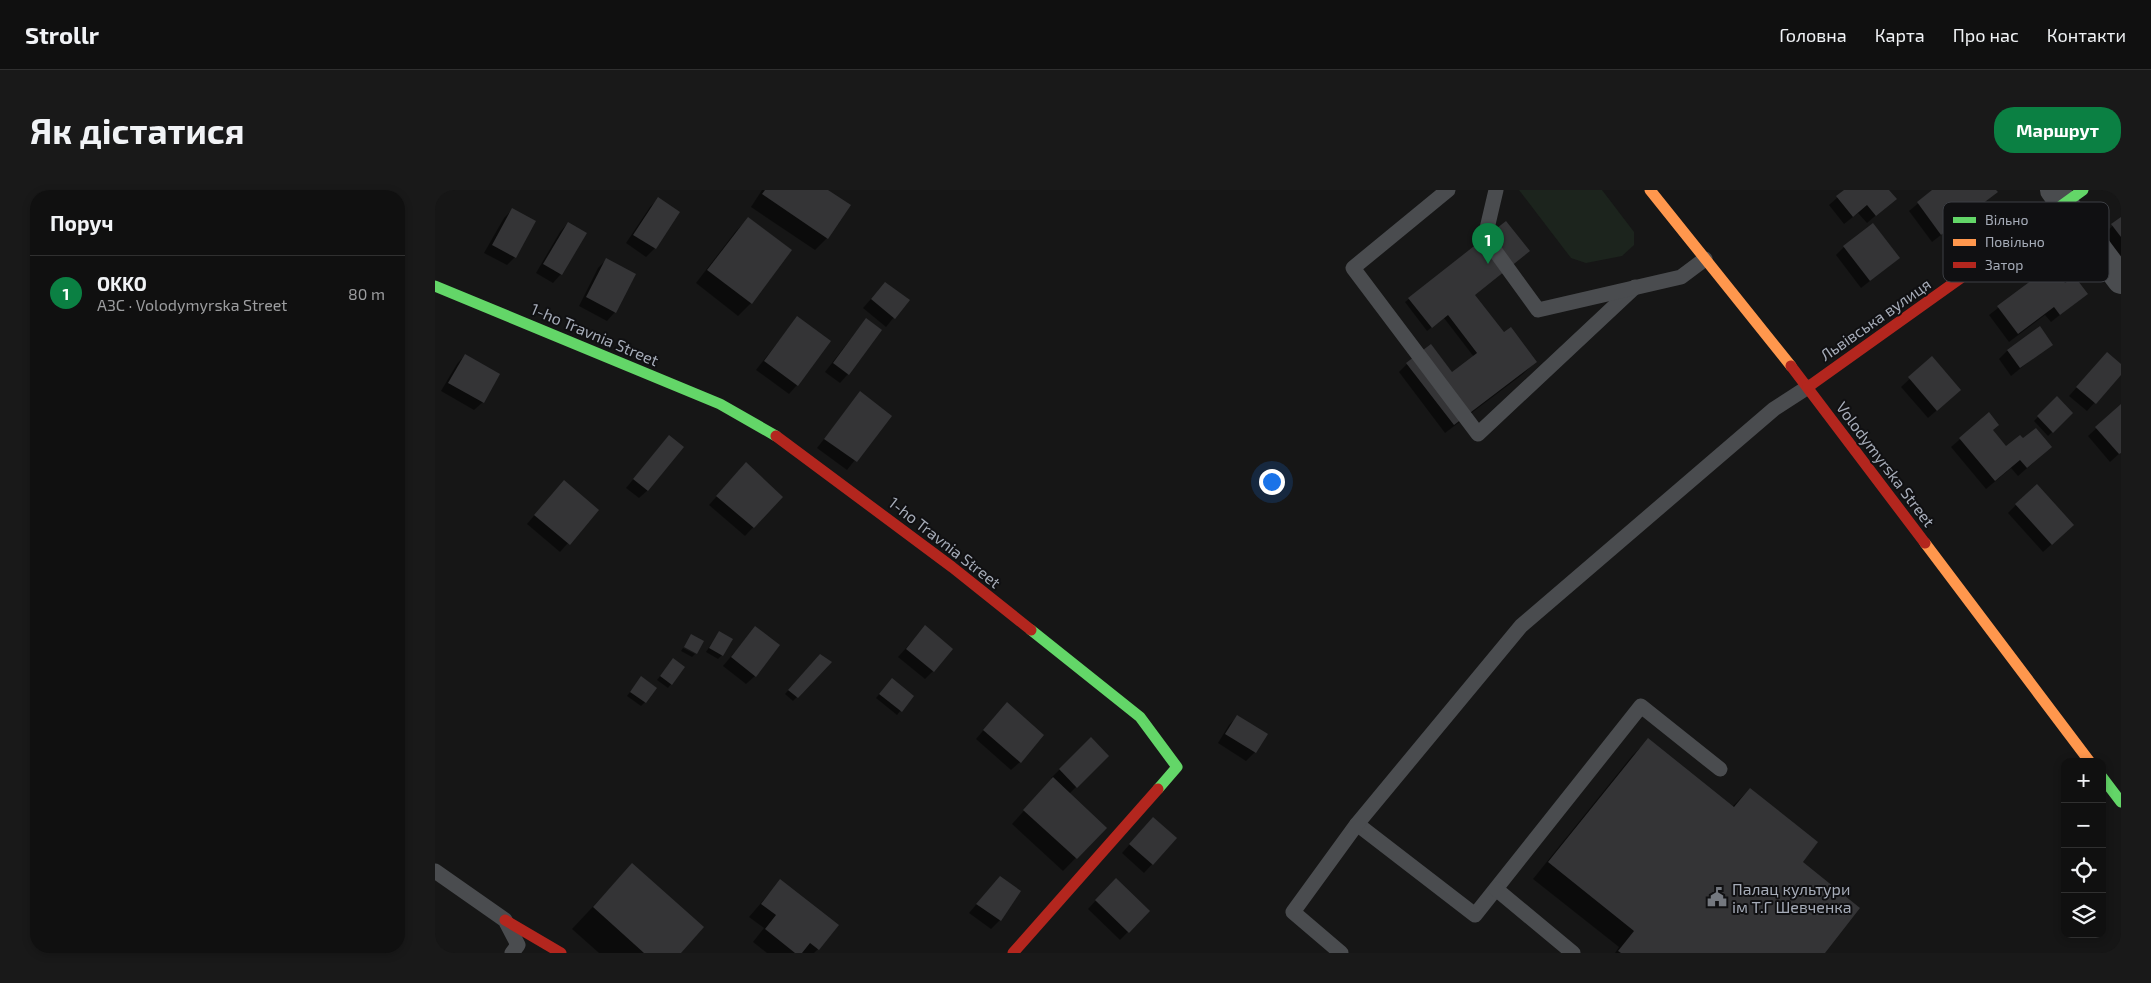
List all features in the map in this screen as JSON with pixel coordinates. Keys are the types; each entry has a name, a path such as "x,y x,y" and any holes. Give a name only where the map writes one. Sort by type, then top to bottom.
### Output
{"street":[{"name":"Volodymyrska Street","path":"1650,190 1808,387 2088,758"},
{"path":"2109,261 2121,280"},
{"name":"Львівська вулиця","path":"1808,387 1950,282"},
{"name":"1-ho Travnia Street","path":"435,286 720,404 776,436 952,567 1140,717 1177,767 1013,953"},
{"path":"2106,782 2121,802"},
{"path":"505,920 561,953"}],"lane":[{"path":"1448,190 1353,268 1478,434 1635,287"},
{"path":"1496,190 1485,237 1538,310 1681,277 1705,259"},
{"path":"1341,953 1293,912 1357,824 1521,626 1774,409 1808,387"},
{"path":"1357,824 1475,915 1641,706 1719,769"},
{"path":"435,871 505,920 518,945 512,953"},
{"path":"1496,889 1573,953"}],"shaded area":[{"path":"1519,190 1602,190 1634,232 1634,245 1622,256 1586,263 1571,258"}],"building":[{"path":"765,190 828,190 851,205 828,239 762,194"},
{"path":"1844,190 1889,190 1897,199 1876,216 1867,205 1853,217 1836,196"},
{"path":"1932,190 1996,190 1998,192 1985,202 1943,202 1943,233 1941,235 1917,202"},
{"path":"658,197 680,212 656,249 633,235"},
{"path":"512,208 536,221 516,258 492,245"},
{"path":"748,217 792,250 752,304 707,270"},
{"path":"2121,217 2121,237 2111,224"},
{"path":"1506,221 1530,251 1475,295 1504,332 1511,327 1537,362 1454,425 1406,363 1431,344 1452,372 1477,353 1448,315 1432,328 1408,298"},
{"path":"568,222 587,233 562,275 543,264"},
{"path":"1873,223 1900,258 1870,281 1843,246"},
{"path":"606,258 636,274 616,313 586,297"},
{"path":"885,282 910,300 895,319 871,299"},
{"path":"2029,282 2079,282 2088,294 2060,315 2054,307 2018,334 1997,306"},
{"path":"797,316 831,341 798,386 764,361"},
{"path":"866,318 882,330 849,375 833,363"},
{"path":"2040,326 2053,345 2020,368 2007,350"},
{"path":"2107,352 2121,364 2121,375 2096,404 2076,387"},
{"path":"465,354 500,374 484,403 448,383"},
{"path":"1932,356 1961,390 1937,411 1908,377"},
{"path":"860,391 892,416 857,462 824,439"},
{"path":"2057,396 2073,413 2053,433 2037,416"},
{"path":"2121,404 2121,453 2119,454 2095,427"},
{"path":"1989,412 1999,425 1993,430 2006,446 2020,435 2023,438 2036,428 2052,447 2027,468 2020,460 1995,481 1959,438"},
{"path":"669,435 684,447 648,491 633,479"},
{"path":"746,462 783,497 754,528 716,496"},
{"path":"564,480 599,510 570,545 534,515"},
{"path":"2037,484 2074,525 2052,545 2015,504"},
{"path":"925,625 953,649 934,672 906,649"},
{"path":"755,626 780,645 756,677 731,657"},
{"path":"719,631 733,639 723,656 709,648"},
{"path":"691,634 704,641 697,654 684,647"},
{"path":"820,654 832,662 798,698 788,690"},
{"path":"673,658 685,667 672,685 660,676"},
{"path":"641,676 657,688 646,703 630,692"},
{"path":"892,678 914,696 902,712 879,694"},
{"path":"1007,702 1044,735 1021,763 983,730"},
{"path":"1237,715 1268,734 1256,753 1225,734"},
{"path":"1091,737 1109,756 1077,788 1059,769"},
{"path":"1648,738 1734,807 1750,788 1818,842 1803,862 1860,908 1825,953 1621,953 1618,951 1634,931 1548,862"},
{"path":"1053,777 1107,828 1077,859 1023,810"},
{"path":"1153,817 1177,838 1153,865 1129,844"},
{"path":"632,863 704,927 681,953 644,953 593,907"},
{"path":"1000,876 1021,891 1001,921 976,904"},
{"path":"1116,878 1150,911 1129,933 1095,900"},
{"path":"780,879 839,925 819,950 810,943 802,953 795,953 765,929 776,915 761,904"}],"traffic: fast":[{"path":"2066,202 2083,190"},
{"path":"435,286 720,404 776,436"},
{"path":"1031,630 1140,717 1177,767 1158,789"},
{"path":"2106,782 2121,802"}],"traffic: slow":[{"path":"1650,190 1791,366"},
{"path":"1925,543 2087,758"}],"traffic: jam":[{"path":"1808,387 1955,282"},
{"path":"1791,366 1925,543"},
{"path":"776,436 952,567 1031,630"},
{"path":"1013,953 1158,789"},
{"path":"505,920 561,953"}],"place":[{"name":"OKKO","path":"1488,264"},
{"name":"Палац культури ім Т.Г Шевченка","path":"1717,897"}]}
